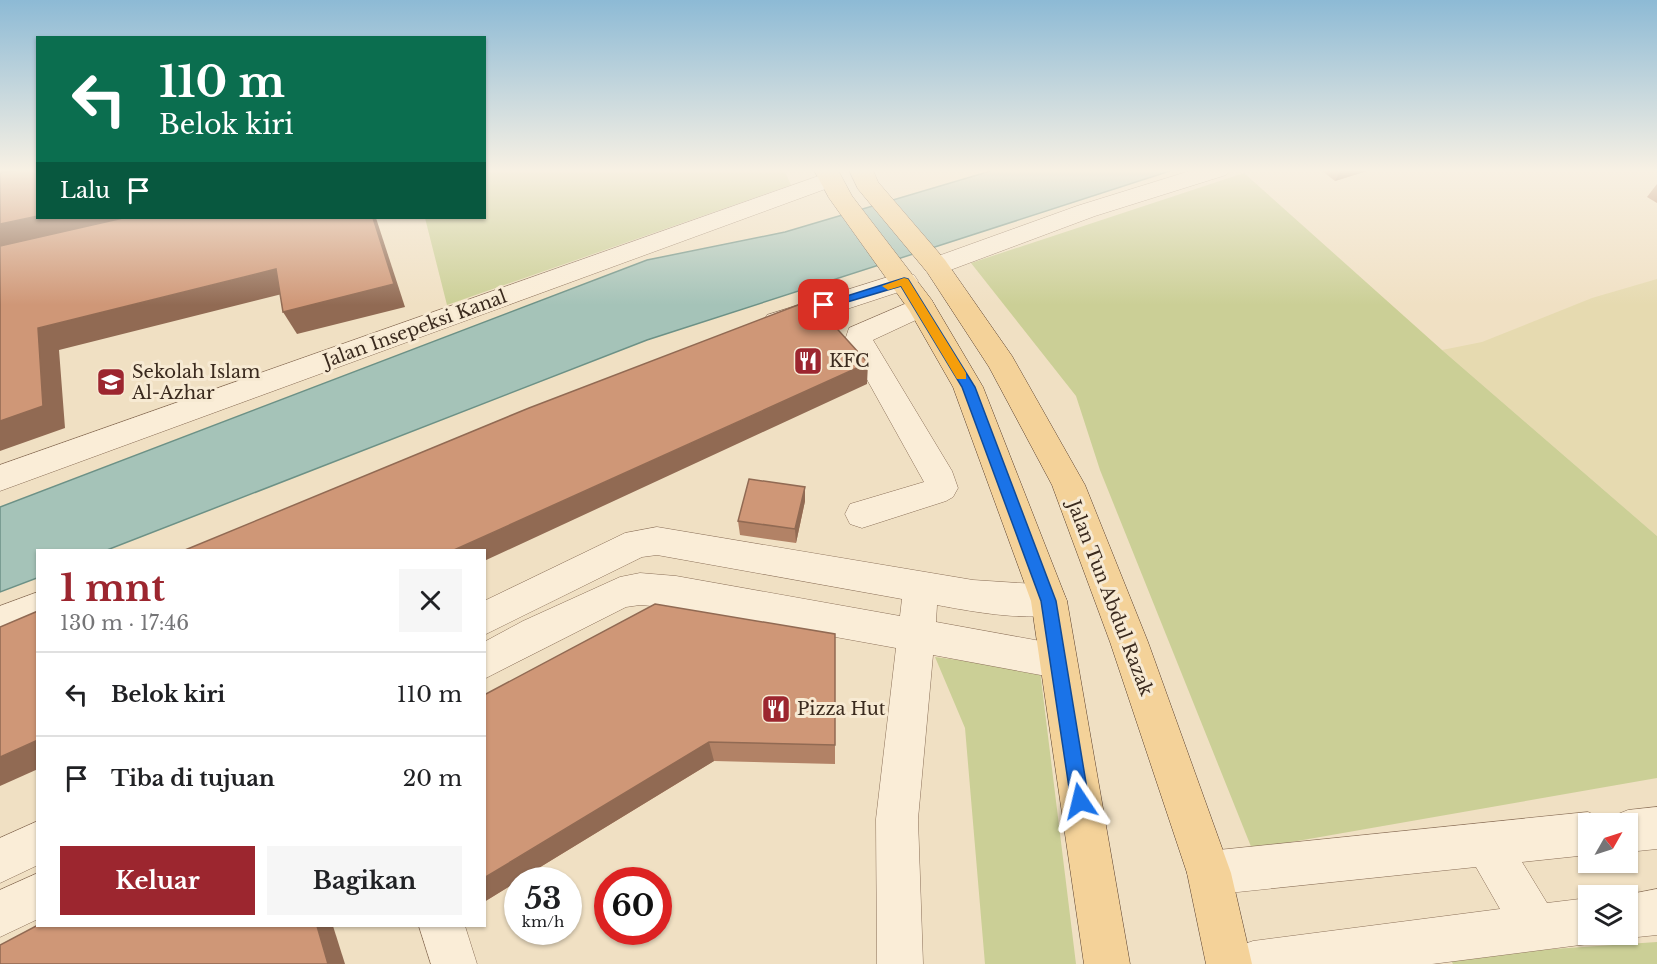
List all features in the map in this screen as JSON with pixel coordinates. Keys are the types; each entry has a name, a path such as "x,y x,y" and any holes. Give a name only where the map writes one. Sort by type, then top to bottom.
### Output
{"main road":[{"path":"862,215 918,277"},
{"path":"885,215 918,277 968,387 1049,601 1107,964"},
{"name":"Jalan Tun Abdul Razak","path":"918,277 1002,363 1068,485 1129,642 1209,873 1229,964"}],"street":[{"name":"Jalan Insepeksi Kanal","path":"0,478 739,215"},
{"path":"750,333 804,311 918,277 1076,215"},
{"path":"862,514 934,492 940,488 940,480 859,340 859,335 918,277"},
{"path":"486,618 637,543 657,541 973,596 1049,601"},
{"path":"900,964 897,819 921,586"},
{"path":"486,661 536,633 620,594 640,590 676,592 1057,661"},
{"path":"526,598 536,633"},
{"path":"0,623 36,609"},
{"path":"1638,830 1657,828"},
{"path":"1209,873 1578,835"},
{"path":"0,861 36,843"},
{"path":"1488,844 1536,928"},
{"path":"0,914 36,896"},
{"path":"1638,914 1657,912"},
{"path":"1253,964 1578,922"},
{"path":"442,927 454,964"}],"shaded area":[{"path":"1657,279 1657,536 1442,350 1482,342 1592,298"}],"green space":[{"path":"486,215 705,215 447,305 425,219 486,219"},
{"path":"1117,215 1291,215 1442,350 1657,536 1657,778 1252,849 1100,470 1076,396 971,263"},
{"path":"935,657 1040,671 1076,964 985,964 965,728"},
{"path":"1657,942 1657,964 1453,964 1448,956 1638,945"}],"water":[{"path":"842,215 1034,215 647,340 110,549 36,549 36,578 0,592 0,507 647,260 785,232"}],"building":[{"path":"0,215 36,215 36,216 0,224"},
{"path":"119,219 373,219 394,284 283,312 276,269 38,328 43,406 0,421 0,246"},
{"path":"811,300 868,363 456,549 187,549 529,408"},
{"path":"749,479 805,487 795,529 738,521"},
{"path":"655,604 835,634 835,745 709,742 486,877 486,694"},
{"path":"36,612 36,741 0,757 0,627"},
{"path":"36,926 317,927 328,964 0,964 0,945"}],"slow traffic":[{"path":"888,286 904,281 962,376"}],"place":[{"name":"KFC","path":"808,361"},
{"name":"Sekolah Islam Al-Azhar","path":"111,382"},
{"name":"Pizza Hut","path":"776,709"}],"route":[{"path":"824,305 904,281 968,387 1049,601 1080,801"}]}
